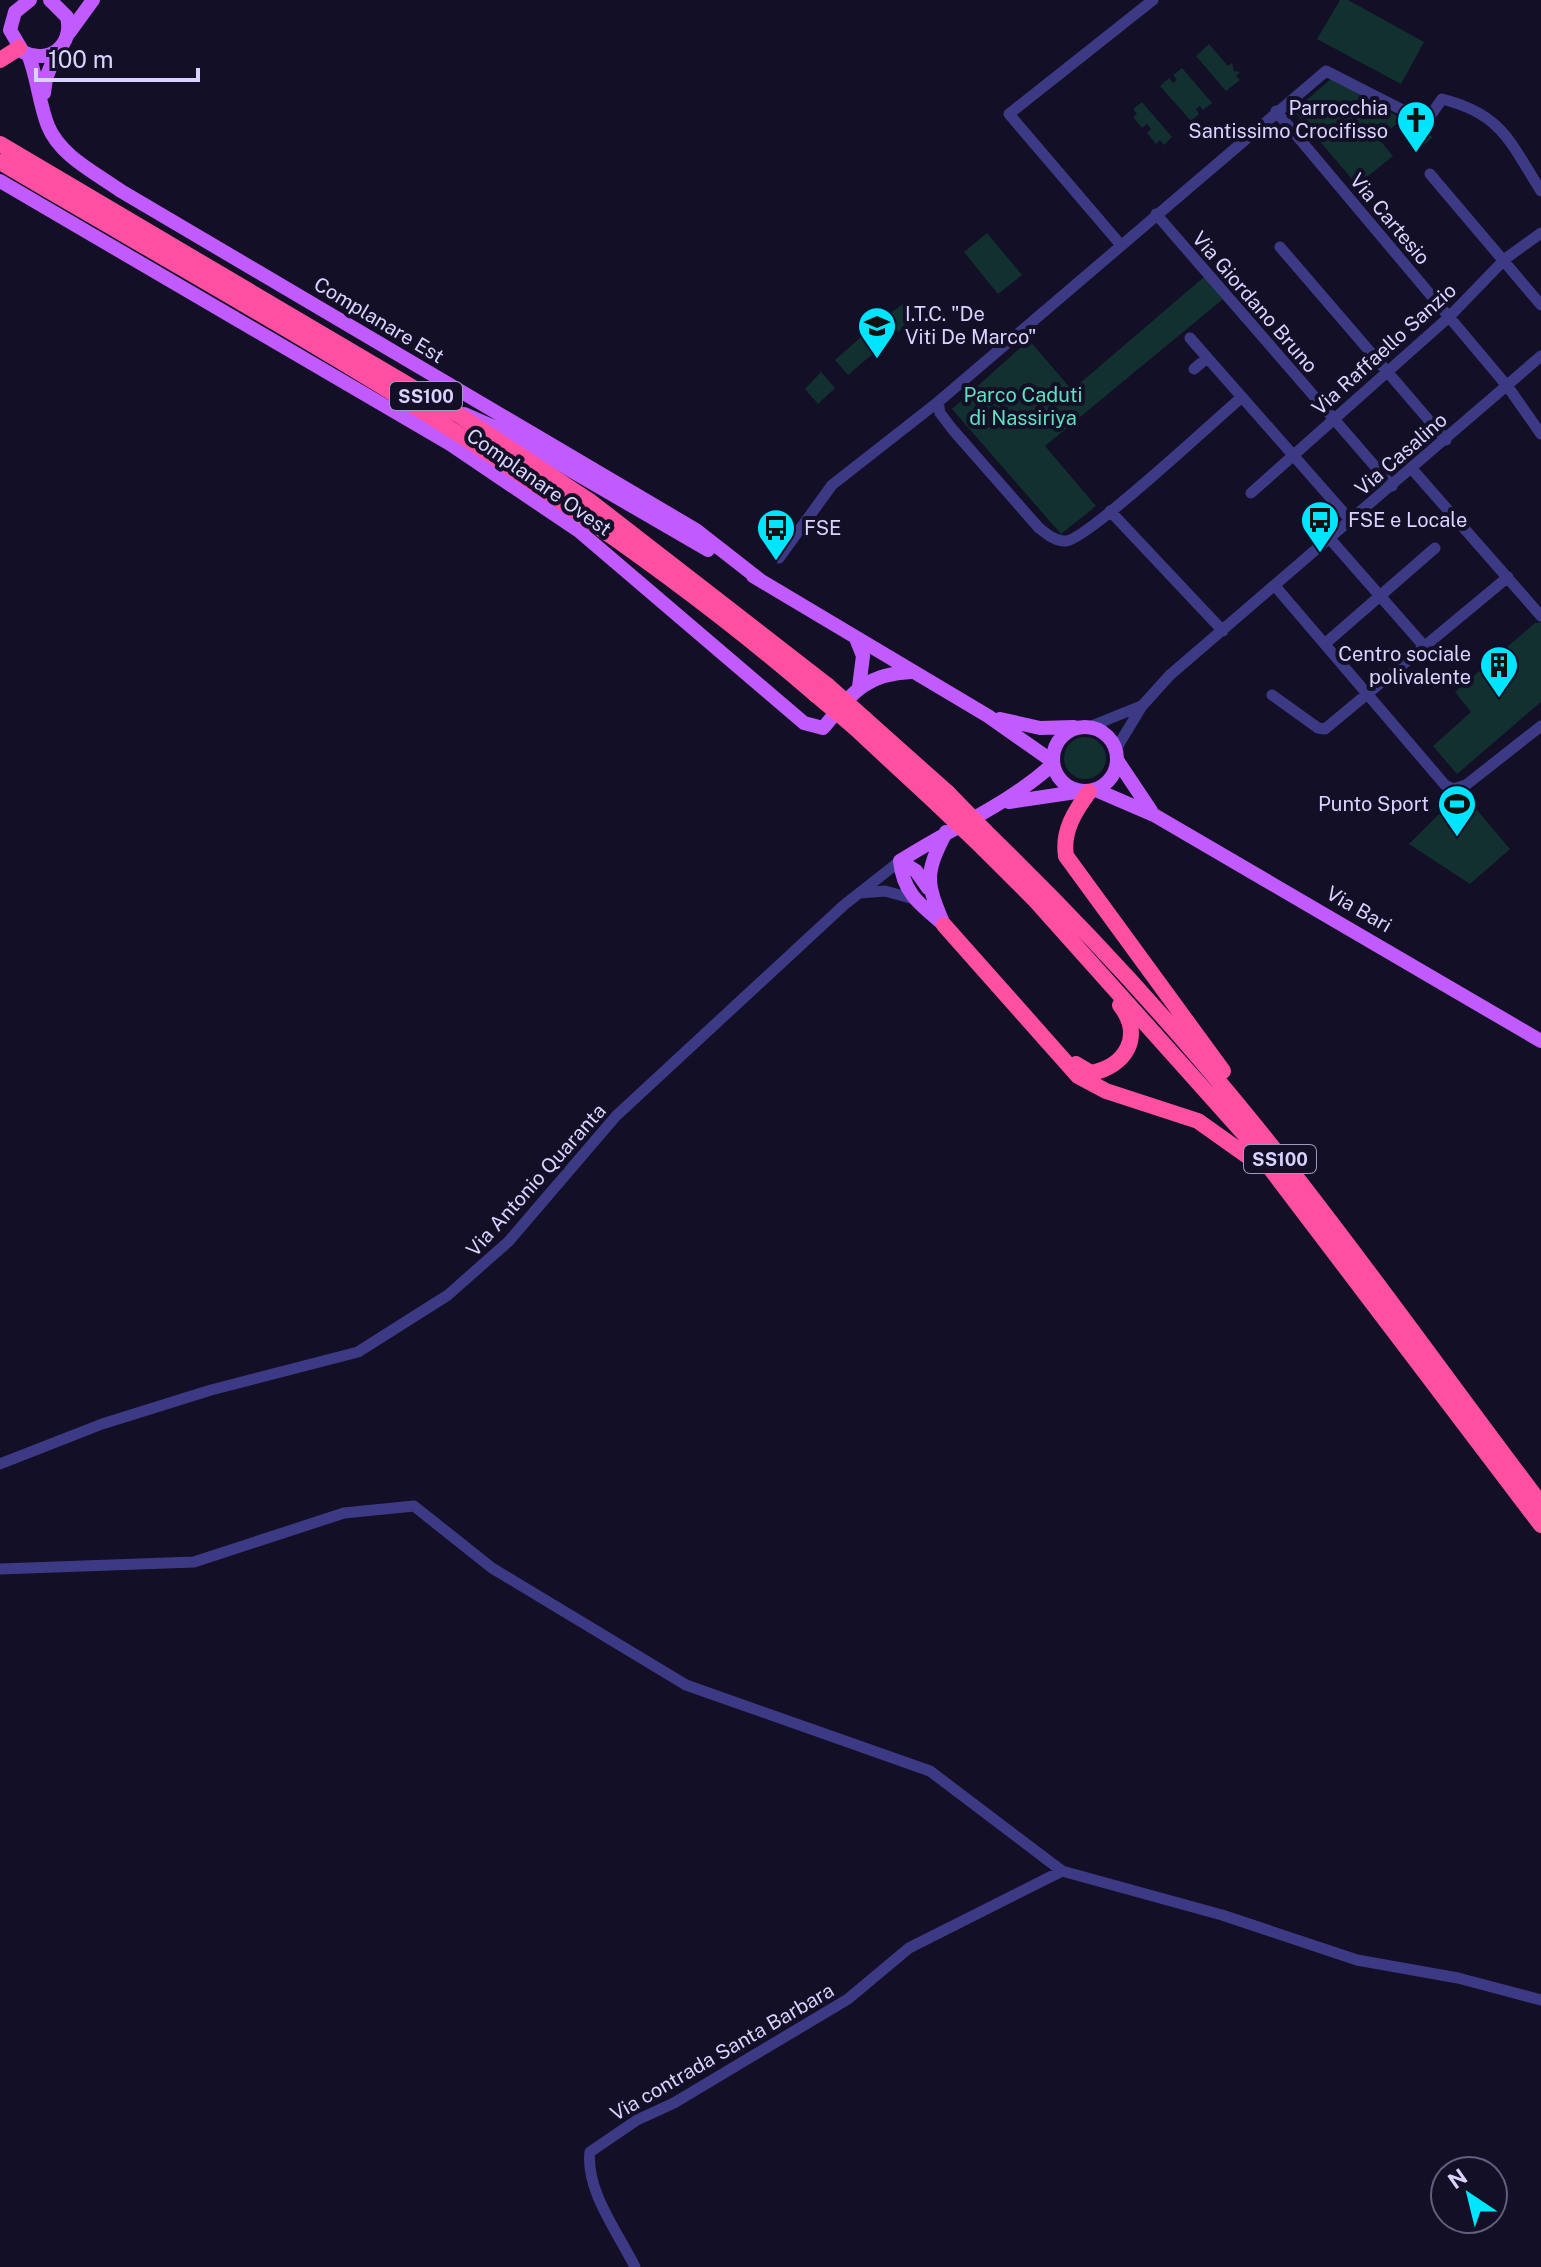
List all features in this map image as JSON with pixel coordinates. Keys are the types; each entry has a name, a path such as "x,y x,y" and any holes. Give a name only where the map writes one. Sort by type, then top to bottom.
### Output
{"highway":[{"path":"0,60 15,44"},
{"name":"SS100","path":"0,144 443,406 591,502 860,723 1054,900 1200,1059 1541,1504"},
{"name":"SS100","path":"0,162 456,430 586,516 821,690"},
{"name":"SS100","path":"1088,791 1066,835 1066,856 1072,867 1295,1169 1353,1255"},
{"name":"SS100","path":"987,842 1128,1015 1132,1041 1124,1057 1107,1070 1091,1073 1052,1047"},
{"name":"SS100","path":"944,925 1078,1076 1106,1091 1198,1121 1283,1182"},
{"name":"SS100","path":"1059,928 1193,1074 1283,1182 1541,1525"}],"main road":[{"path":"50,0 63,10 68,33"},
{"path":"43,101 46,78 57,51 93,0"},
{"path":"26,3 11,21 15,44 43,57 57,51"},
{"path":"0,14 26,3"},
{"name":"Complanare Est","path":"15,44 43,101 47,125 62,148 121,191 696,530 760,580"},
{"name":"Complanare Ovest","path":"0,181 450,444 579,531 804,723 823,728 859,687"},
{"path":"443,406 503,431 988,716 1052,762 1065,785 1088,791"},
{"path":"857,641 863,656 859,687"},
{"path":"859,687 873,678 911,672"},
{"path":"988,716 1040,728 1085,727 1101,731 1154,815"},
{"path":"900,861 946,831 1001,803 1052,762 1059,739 1069,730 1085,727"},
{"path":"1001,803 1088,791 1114,773 1117,754"},
{"name":"Via Bari","path":"1088,791 1154,815 1541,1041"},
{"path":"928,888 937,850 946,831"},
{"path":"900,861 916,871 928,888 944,925"},
{"path":"900,861 902,880 914,899 944,925"}],"street":[{"path":"1120,244 1009,114 1153,0"},
{"path":"779,558 832,485 938,402 1326,71 1426,122 1442,99 1479,112 1500,127 1541,191"},
{"name":"Via Cartesio","path":"1276,111 1508,387 1541,434"},
{"path":"1430,174 1541,305"},
{"name":"Via Giordano Bruno","path":"1156,214 1392,486"},
{"name":"Via Raffaello Sanzio","path":"1251,493 1449,317 1505,259 1541,233"},
{"path":"1280,247 1446,440"},
{"path":"1190,338 1351,521"},
{"name":"Via Casalino","path":"1117,754 1142,706 1170,675 1541,356"},
{"path":"1194,369 1207,358"},
{"path":"938,402 940,413 953,430 1052,537 1066,541 1076,538 1110,511 1242,397"},
{"path":"1412,469 1541,616"},
{"path":"1110,511 1223,631"},
{"path":"1330,539 1424,646"},
{"path":"1327,642 1435,548"},
{"path":"1272,695 1318,728 1325,729 1508,577"},
{"path":"1275,586 1327,642 1438,777 1453,789 1466,785 1541,726"},
{"name":"Via Casalino","path":"1085,727 1142,706"},
{"name":"Via Antonio Quaranta","path":"0,1464 102,1424 211,1390 358,1352 448,1295 509,1241 616,1116 859,893 900,861"},
{"path":"859,893 885,891 914,899"},
{"path":"0,1569 194,1562 344,1513 414,1506 492,1568 686,1685 930,1771 1062,1871 1222,1915 1357,1960 1458,1978 1541,2000"},
{"name":"Via contrada Santa Barbara","path":"635,2267 596,2187 588,2166 590,2152 637,2120 674,2103 848,1999 909,1948 1062,1871"}],"green space":[{"path":"1340,0 1348,0 1424,42 1401,84 1317,39"},
{"path":"1209,44 1228,66 1232,63 1234,71 1240,72 1236,76 1240,80 1226,91 1196,56"},
{"path":"1182,68 1212,103 1203,110 1200,106 1196,109 1199,114 1191,121 1160,86 1169,78 1173,83 1177,80 1173,75"},
{"path":"1332,78 1433,137 1422,147 1400,121 1379,139 1393,156 1357,185 1294,111"},
{"path":"1142,102 1172,137 1164,145 1160,140 1156,144 1147,133 1151,129 1147,124 1142,128 1133,117 1137,114 1133,109"},
{"path":"987,233 1022,275 998,294 964,252"},
{"name":"Parco Caduti di Nassiriya","path":"1204,277 1223,299 1045,446 1096,506 1061,534 952,409 1029,340 1072,390"},
{"path":"903,304 916,319 898,332 885,317"},
{"path":"870,329 883,345 848,375 835,360"},
{"path":"821,372 835,388 818,404 805,389"},
{"path":"1541,622 1541,702 1457,774 1433,746 1471,712 1455,692 1535,623"},
{"path":"1085,737 1100,743 1106,758 1100,773 1085,779 1070,773 1064,758 1070,743"},
{"name":"Punto Sport","path":"1471,803 1510,849 1470,884 1409,844 1439,814 1448,820"}],"place":[{"name":"Parrocchia Santissimo Crocifisso","path":"1416,154"},
{"name":"I.T.C. \"De Viti De Marco\"","path":"877,360"},
{"name":"FSE e Locale","path":"1320,554"},
{"name":"FSE","path":"776,562"},
{"name":"Centro sociale polivalente","path":"1499,699"},
{"name":"Punto Sport","path":"1457,838"}]}
